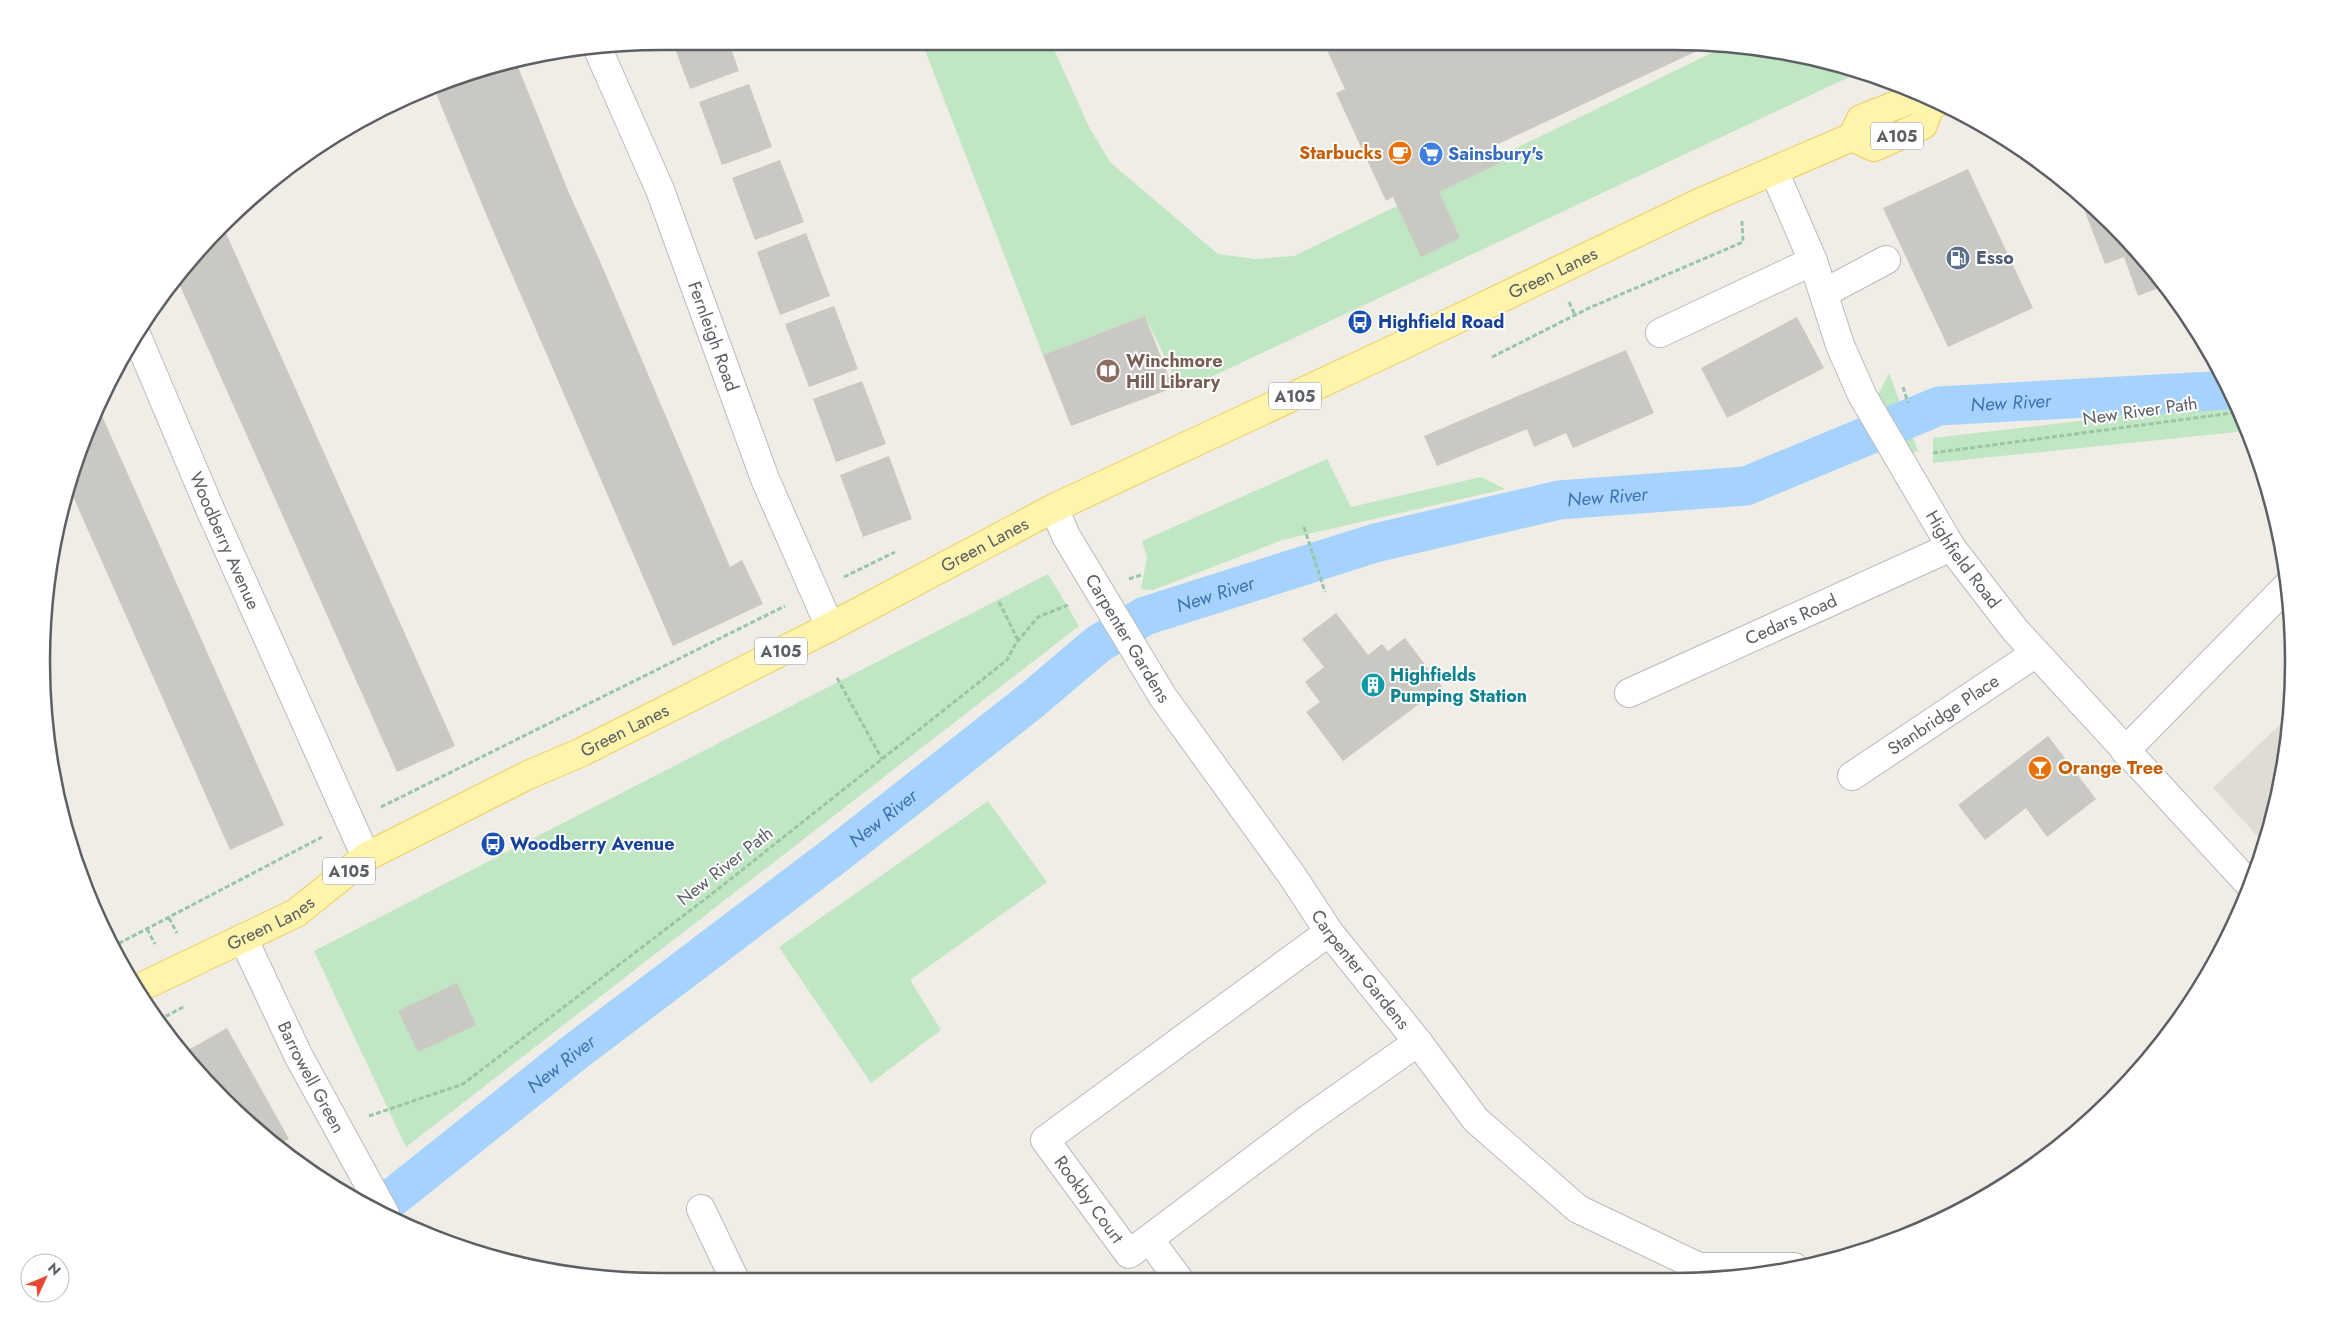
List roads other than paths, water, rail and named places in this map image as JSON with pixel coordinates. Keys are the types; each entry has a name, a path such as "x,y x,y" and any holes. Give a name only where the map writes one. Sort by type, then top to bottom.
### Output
{"main road":[{"name":"Green Lanes","path":"144,986 296,913 366,856 528,775 582,752 830,627 1054,508 1402,346 1701,202 1852,137 1874,147 1923,125 1931,107"}],"street":[{"name":"Fernleigh Road","path":"600,53 660,190 765,479 830,627"},
{"name":"Highfield Road","path":"1774,171 1813,261 1840,345 1862,395 1951,547 2015,630 2125,751 2247,873"},
{"path":"1824,293 1886,260"},
{"path":"1660,333 1813,261"},
{"name":"Woodberry Avenue","path":"140,343 210,509 366,856"},
{"name":"Carpenter Gardens","path":"1054,508 1066,536 1163,697 1281,861 1329,932 1418,1042 1476,1120 1578,1209 1699,1267 1759,1267"},
{"name":"Cedars Road","path":"1629,693 1951,547"},
{"path":"2125,751 2281,592"},
{"name":"Stanbridge Place","path":"1852,776 2036,653"},
{"name":"Rookby Court","path":"1329,932 1046,1140 1130,1254 1307,1120 1418,1042"},
{"name":"Barrowell Green","path":"243,938 298,1055 378,1203"},
{"path":"701,1209 731,1273"},
{"path":"1150,1239 1174,1273"}],"waterway":[{"name":"New River","path":"383,1205 575,1052 838,853 1032,700 1098,644 1145,616 1375,543 1559,500 1746,486 1939,406 2222,391"}],"place":[{"name":"Starbucks","path":"1400,153"},
{"name":"Sainsbury's","path":"1431,154"},
{"name":"Esso","path":"1958,258"},
{"name":"Highfield Road","path":"1360,322"},
{"name":"Winchmore Hill Library","path":"1108,371"},
{"name":"Highfields Pumping Station","path":"1373,685"},
{"name":"Orange Tree","path":"2040,768"},
{"name":"Woodberry Avenue","path":"493,844"}]}
